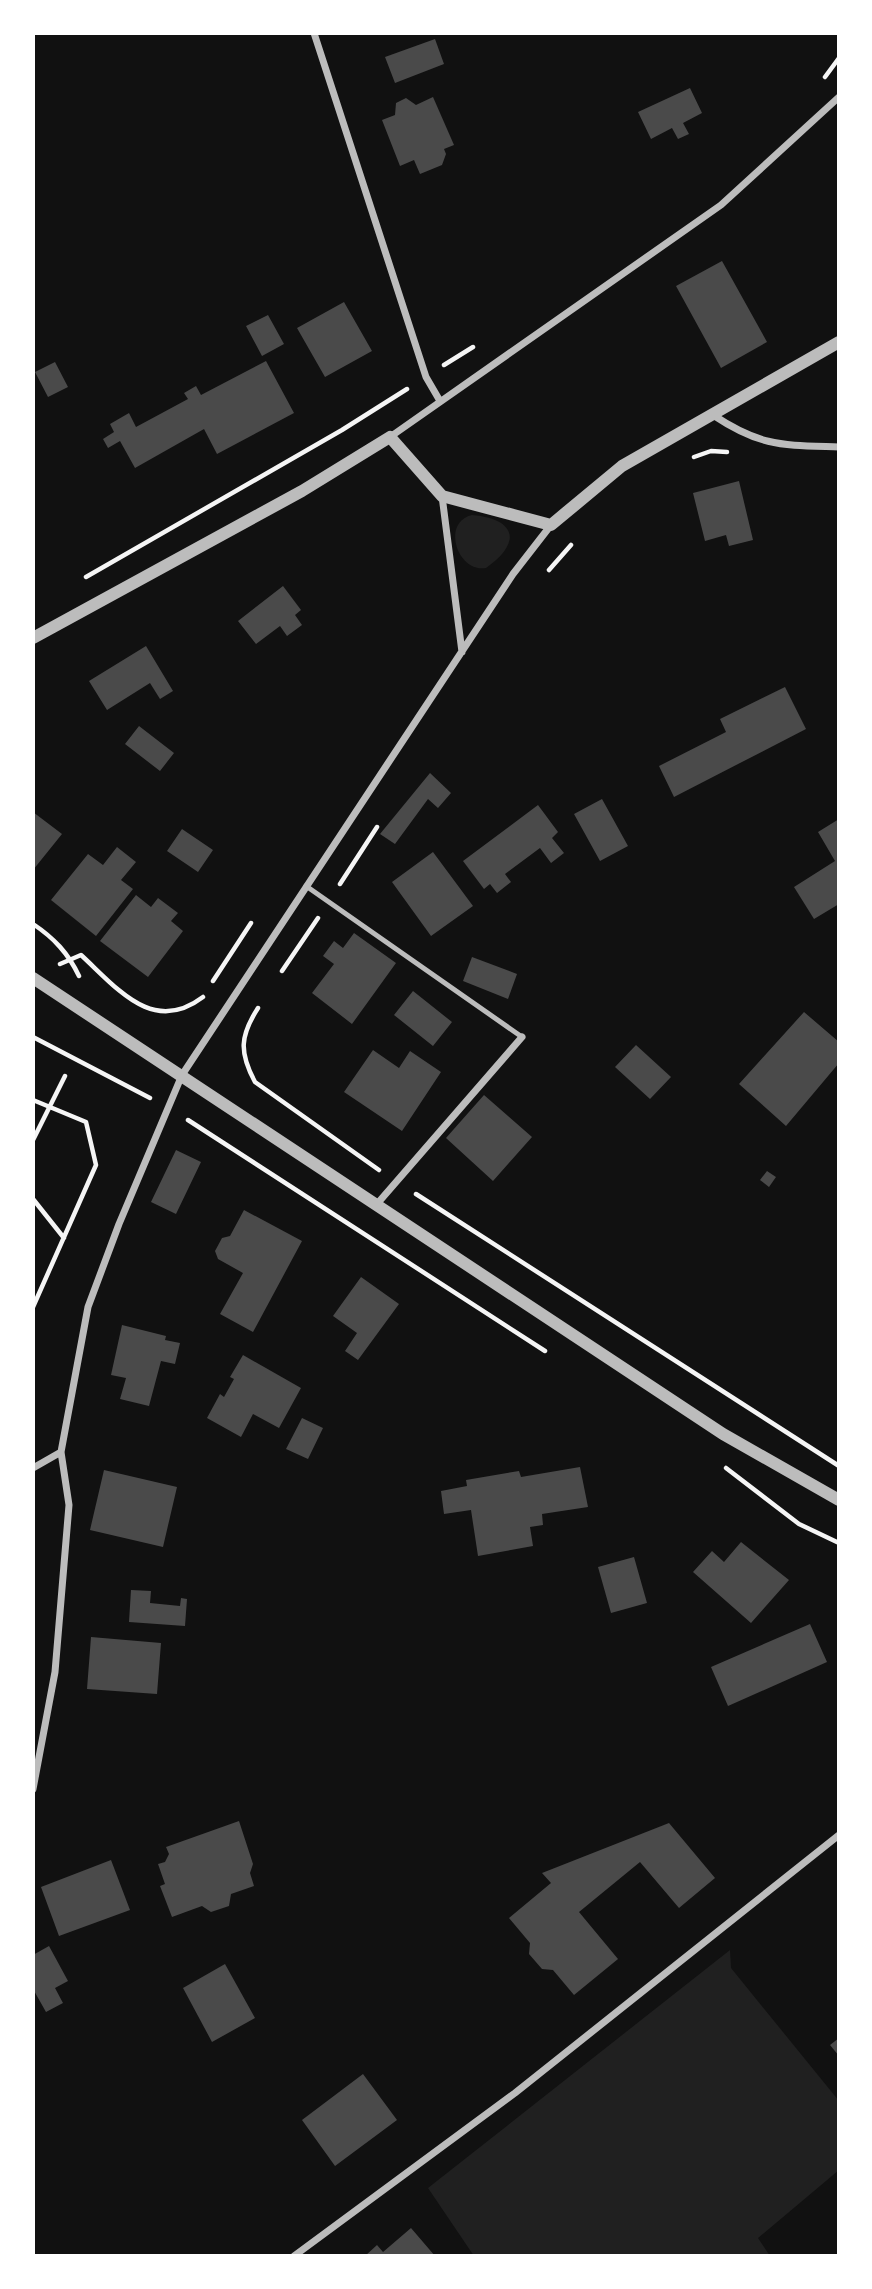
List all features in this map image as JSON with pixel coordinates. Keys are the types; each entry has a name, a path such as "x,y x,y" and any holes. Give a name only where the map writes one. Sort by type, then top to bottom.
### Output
{"street":[{"path":"314,33 426,377 440,401"},
{"path":"33,638 302,491 390,437 721,205 839,97"},
{"path":"33,1789 55,1672 69,1505 61,1452 88,1307 182,1075 513,574 551,526 622,466 839,342"},
{"path":"712,414 753,438 774,445 839,447"},
{"path":"390,437 442,496 551,526"},
{"path":"442,496 462,653"},
{"path":"33,978 723,1434 839,1500"},
{"path":"377,1204 522,1037"},
{"path":"33,1468 61,1452"},
{"path":"294,2256 515,2093 839,1835"}],"lane":[{"path":"306,886 330,900 522,1037"}],"path":[{"path":"817,87 839,58"},
{"path":"81,579 342,430 483,341"},
{"path":"692,457 711,451 741,453 753,438"},
{"path":"548,571 575,540"},
{"path":"276,980 380,822"},
{"path":"58,965 81,955 116,988 149,1010 171,1014 189,1008 205,996 251,923"},
{"path":"33,924 53,937 71,960 98,1020"},
{"path":"262,1000 245,1028 245,1064 255,1082 396,1181 839,1466"},
{"path":"33,1037 236,1148 552,1355"},
{"path":"33,1140 65,1076"},
{"path":"33,1100 86,1122 96,1165 33,1307"},
{"path":"33,1199 64,1238"},
{"path":"723,1467 761,1492 799,1524 839,1543"}],"shaded area":[{"path":"472,515 498,521 506,527 509,534 505,550 486,568 467,563 457,546 457,527 463,519"},
{"path":"730,1950 731,1968 839,2101 839,2170 758,2238 770,2256 474,2256 428,2188"}],"building":[{"path":"435,39 444,64 395,83 385,57"},
{"path":"690,88 702,113 683,123 689,134 678,139 672,128 651,139 638,112"},
{"path":"433,97 454,145 444,149 446,154 442,165 420,174 414,160 400,166 382,120 395,115 396,103 406,98 416,105"},
{"path":"722,261 767,342 721,368 676,286"},
{"path":"344,302 372,351 325,377 297,328"},
{"path":"268,315 284,344 262,356 246,326"},
{"path":"266,361 294,413 217,454 204,429 135,468 120,441 108,448 103,439 114,432 110,424 129,413 136,427 188,399 184,393 196,386 201,395"},
{"path":"55,362 68,387 48,397 35,372"},
{"path":"739,481 753,540 729,546 726,535 705,541 693,493"},
{"path":"283,586 301,610 295,615 302,625 287,636 280,626 256,644 238,621"},
{"path":"146,646 173,691 160,699 150,683 107,710 89,681"},
{"path":"785,687 806,729 674,797 659,766 726,732 720,719"},
{"path":"139,726 174,753 160,771 125,744"},
{"path":"430,773 451,793 438,808 428,799 395,844 380,834"},
{"path":"602,799 628,846 600,861 574,814"},
{"path":"538,805 558,832 552,838 564,853 551,863 540,848 505,874 511,882 497,893 490,884 484,889 463,861"},
{"path":"33,812 62,834 33,870"},
{"path":"839,819 839,904 814,919 794,887 835,861 818,832"},
{"path":"182,829 213,850 198,872 167,851"},
{"path":"117,847 136,862 121,880 133,889 96,936 51,900 88,854 103,865"},
{"path":"433,852 473,906 431,936 392,882"},
{"path":"136,895 151,907 158,898 178,913 171,921 183,931 148,977 100,941"},
{"path":"354,933 396,963 352,1024 312,993 334,964 323,956 334,941 343,948"},
{"path":"472,957 517,974 508,999 463,981"},
{"path":"413,991 452,1022 433,1046 394,1015"},
{"path":"804,1012 839,1042 839,1063 786,1126 739,1084"},
{"path":"636,1045 671,1077 650,1099 615,1067"},
{"path":"373,1050 399,1068 410,1051 441,1072 402,1131 344,1092"},
{"path":"484,1095 532,1137 493,1181 446,1138"},
{"path":"176,1150 201,1162 176,1214 151,1202"},
{"path":"767,1171 776,1177 769,1187 760,1180"},
{"path":"244,1210 302,1241 253,1332 220,1314 243,1273 218,1259 215,1251 222,1238 230,1236"},
{"path":"361,1277 399,1304 358,1360 345,1351 357,1333 333,1316"},
{"path":"122,1325 166,1336 165,1340 180,1343 175,1364 161,1361 149,1406 120,1399 126,1378 111,1375"},
{"path":"243,1355 301,1388 279,1428 253,1414 241,1437 207,1418 220,1394 224,1397 234,1379 230,1377"},
{"path":"302,1418 323,1428 308,1459 286,1449"},
{"path":"580,1467 588,1507 542,1514 543,1525 530,1527 533,1546 478,1556 471,1510 444,1514 441,1491 467,1486 466,1480 519,1471 521,1477"},
{"path":"104,1470 177,1487 163,1547 90,1530"},
{"path":"741,1542 789,1580 751,1623 693,1572 712,1551 724,1562"},
{"path":"634,1557 647,1603 611,1613 598,1567"},
{"path":"131,1590 151,1591 150,1603 180,1606 181,1598 187,1599 185,1626 129,1622"},
{"path":"810,1624 827,1662 728,1706 711,1667"},
{"path":"91,1637 161,1643 157,1694 87,1689"},
{"path":"239,1821 253,1864 250,1873 254,1886 231,1894 229,1906 211,1912 202,1906 172,1917 160,1886 165,1884 158,1864 165,1862 169,1854 166,1847"},
{"path":"669,1823 715,1878 679,1908 640,1862 579,1912 618,1959 574,1995 553,1970 542,1969 529,1954 530,1943 509,1918 551,1883 542,1873"},
{"path":"111,1860 130,1910 59,1936 41,1887"},
{"path":"49,1946 68,1981 55,1988 63,2003 46,2012 33,1989 33,1955"},
{"path":"225,1964 255,2018 212,2042 183,1988"},
{"path":"839,2038 839,2056 830,2045"},
{"path":"363,2074 397,2120 335,2166 302,2120"},
{"path":"411,2228 435,2256 365,2256 377,2245 383,2252"}]}
